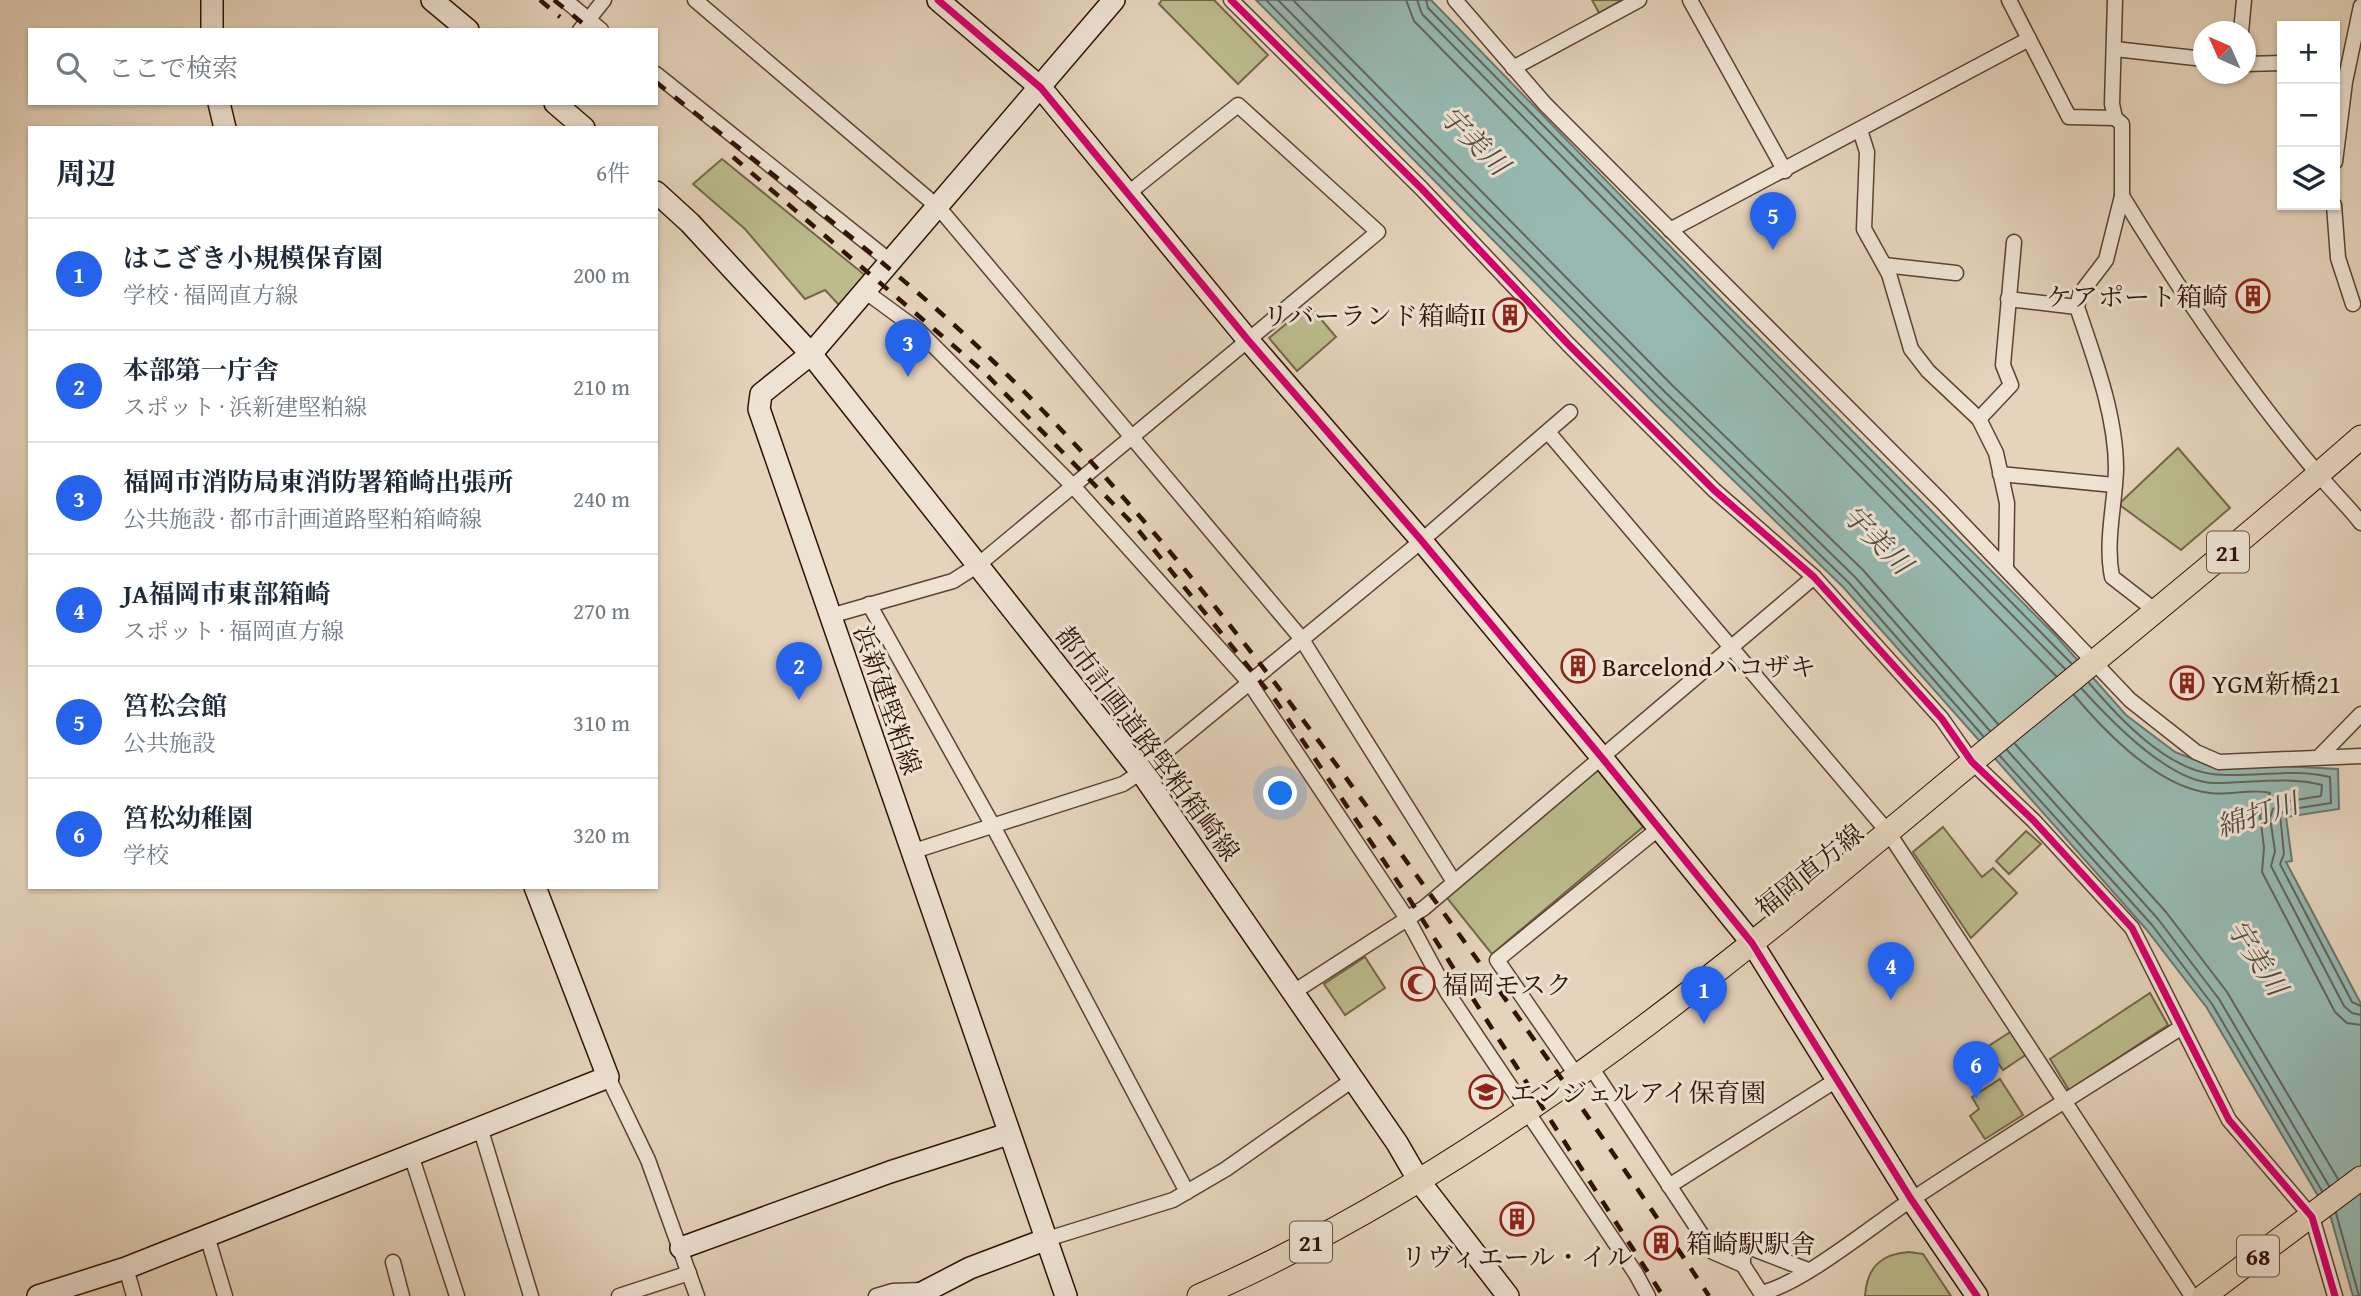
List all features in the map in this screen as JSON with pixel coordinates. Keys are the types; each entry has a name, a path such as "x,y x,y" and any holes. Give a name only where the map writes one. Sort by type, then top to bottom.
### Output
{"main road":[{"name":"福岡直方線","path":"1199,1296 1311,1243 1419,1181 1584,1071 1752,943 2094,665 2361,438"},
{"name":"68","path":"2204,1296 2361,1178"}],"street":[{"path":"212,0 212,28"},
{"path":"432,0 466,28"},
{"path":"565,0 584,25 604,0"},
{"path":"695,0 939,208 1301,638 1454,883"},
{"path":"938,0 1041,88 1248,340 1421,540 1603,758 1752,943 1911,1199 1977,1296"},
{"name":"浜新建堅粕線","path":"1066,1296 759,409 761,394 811,354 939,208 1114,0"},
{"path":"1231,0 1422,189 1568,344 1714,490 1814,577 2132,928 2229,1120 2316,1213 2334,1296"},
{"path":"1455,0 1513,68 1670,230 2056,619 2094,665 2163,728 2196,752 2219,762 2361,756"},
{"path":"1513,68 1639,0"},
{"path":"1690,0 1785,171"},
{"path":"2009,0 2069,117 2115,118"},
{"path":"2115,0 2112,104 2115,118 2122,124 2122,196 2106,261 2080,294 2077,307 2109,418 2116,467 2109,563 2112,577 2157,612"},
{"path":"2242,21 2244,0"},
{"path":"2340,80 2361,6"},
{"path":"1670,230 2029,39"},
{"path":"2115,49 2193,58"},
{"path":"2256,64 2277,63"},
{"path":"658,76 891,262"},
{"path":"2336,147 2340,84"},
{"path":"219,105 225,126"},
{"path":"557,105 582,126"},
{"path":"830,616 953,582 978,565 1378,232 1238,105 1136,187 1129,198"},
{"path":"1860,130 1867,152 1864,229 1884,265 1911,349 1928,372 1979,419 1996,453 2007,503 2006,568"},
{"path":"658,194 691,223 811,354"},
{"path":"2122,196 2173,280 2319,475 2361,523"},
{"path":"2334,210 2338,258 2353,304"},
{"path":"1979,419 2011,385 2003,365 2014,242"},
{"path":"1884,265 1956,273"},
{"path":"866,292 918,330 1073,486 1249,682 1408,920 1447,992 1636,1274 1648,1296"},
{"path":"2008,299 2077,307"},
{"name":"都市計画道路堅粕箱崎線","path":"811,354 1141,772 1354,1079 1419,1181 1508,1296"},
{"path":"911,852 1123,784 1141,772 1421,540 1570,412"},
{"path":"1548,432 1888,832 2192,1296"},
{"path":"2000,474 2114,485"},
{"path":"1292,993 1408,920 1731,650 1814,577"},
{"path":"870,604 993,826 1187,1192"},
{"path":"2319,757 2361,714"},
{"path":"1658,829 1497,960 1670,1186 1713,1252 1743,1265"},
{"path":"536,889 608,1077 627,1111 698,1296"},
{"path":"1808,1270 1751,1248 1743,1251 1743,1265 1761,1293 1776,1290 1808,1270 1911,1199 2182,1027"},
{"path":"47,1295 126,1268 608,1077"},
{"path":"876,1296 893,1291 919,1293 970,1268 1047,1239 1173,1200 1226,1169 1354,1079"},
{"path":"1670,1186 1838,1079"},
{"path":"480,1128 531,1296"},
{"path":"681,1248 890,1172 1008,1134"},
{"path":"411,1155 457,1296"},
{"path":"207,1236 225,1296"},
{"path":"393,1262 402,1296"},
{"path":"126,1268 134,1296"},
{"path":"619,1296 689,1272"}],"green space":[{"path":"1162,0 1214,0 1268,55 1238,84 1159,4"},
{"path":"1592,0 1622,0 1599,13"},
{"path":"722,159 866,276 839,305 825,290 805,299 745,229 693,184"},
{"path":"1309,305 1336,337 1297,371 1269,338"},
{"path":"2178,448 2230,508 2181,550 2121,506 2121,502"},
{"path":"1598,770 1643,827 1492,954 1447,898"},
{"path":"1943,827 1982,877 1993,868 2017,893 1971,938 1913,852"},
{"path":"2026,831 2041,844 2009,874 1996,861"},
{"path":"1365,957 1385,988 1345,1015 1324,984"},
{"path":"2150,993 2168,1025 2069,1090 2050,1059"},
{"path":"2012,1031 2027,1054 2003,1070 1987,1047"},
{"path":"2000,1079 2023,1115 1985,1139 1970,1116 1979,1109 1972,1097"},
{"path":"1899,1253 1923,1254 1951,1296 1865,1296 1869,1277 1877,1264"}],"water":[{"path":"1256,0 1431,0 1724,302 2057,637 2126,715 2175,752 2213,767 2265,765 2338,769 2339,809 2286,817 2292,861 2286,862 2361,1004 2361,1296 2353,1296 2331,1218 2207,1008 2146,929 1844,588 1653,402"}],"railway":[{"path":"540,0 560,17"},
{"path":"554,0 589,28"},
{"path":"658,84 871,253 954,325 1053,421 1164,545 1319,741 1492,980 1709,1296"},
{"path":"733,157 983,371 1135,526 1276,701 1408,897 1663,1296"}],"cycle path":[{"path":"938,0 1041,88 1248,340 1421,540 1752,943 1911,1199 1977,1296"},
{"path":"1231,0 1422,189 1568,344 1714,490 1814,577 1942,719 1972,762 2034,821 2132,928 2229,1120 2312,1217 2335,1296"}],"place":[{"name":"筥松会館","path":"1773,250"},
{"name":"ケアポート箱崎","path":"2253,296"},
{"name":"リバーランド箱崎II","path":"1510,315"},
{"name":"福岡市消防局東消防署箱崎出張所","path":"908,377"},
{"name":"Barcelondハコザキ","path":"1578,666"},
{"name":"YGM新橋21","path":"2187,683"},
{"name":"本部第一庁舎","path":"799,700"},
{"name":"福岡モスク","path":"1418,984"},
{"name":"JA福岡市東部箱崎","path":"1891,1000"},
{"name":"はこざき小規模保育園","path":"1704,1024"},
{"name":"エンジェルアイ保育園","path":"1486,1092"},
{"name":"筥松幼稚園","path":"1976,1099"},
{"name":"リヴィエール・イル","path":"1517,1219"},
{"name":"箱崎駅駅舎","path":"1661,1243"}],"water label":[{"name":"宇美川","path":"1475,140"},
{"name":"宇美川","path":"1878,539"},
{"name":"綿打川","path":"2257,814"},
{"name":"宇美川","path":"2258,957"}]}
